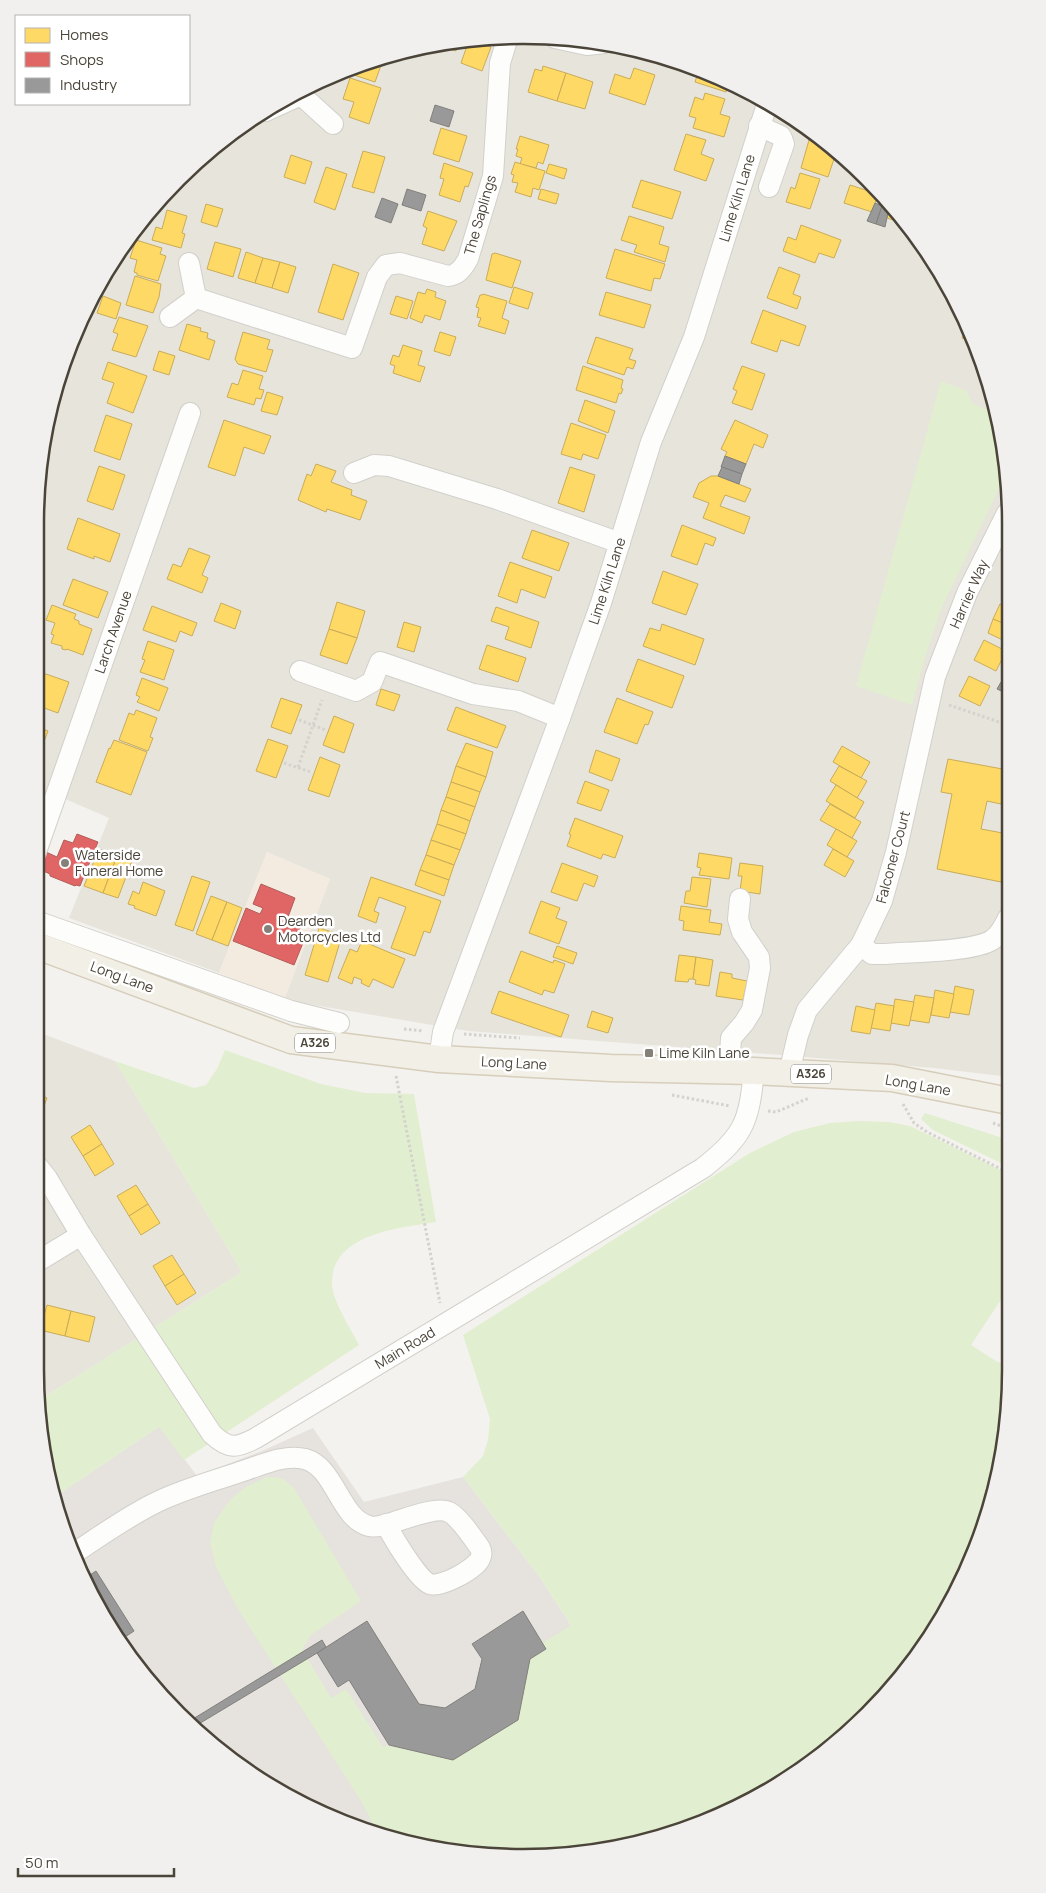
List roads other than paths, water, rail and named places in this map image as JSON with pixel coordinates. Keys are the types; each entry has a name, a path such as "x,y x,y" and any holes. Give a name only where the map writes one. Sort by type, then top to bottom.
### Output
{"main road":[{"name":"Long Lane","path":"44,948 291,1040 439,1059 611,1068 741,1071 892,1078 1002,1100"}],"street":[{"name":"The Saplings","path":"196,298 352,348 377,277 386,265 400,263 454,276 461,270 468,259 494,176 500,63 506,45"},
{"path":"307,95 333,124"},
{"name":"Lime Kiln Lane","path":"439,1059 443,1032 601,603 651,442 694,337 765,109"},
{"path":"759,126 782,136 784,144 769,187"},
{"path":"170,317 196,298 189,263"},
{"name":"Larch Avenue","path":"44,829 190,413"},
{"path":"354,473 374,465 389,466 498,499 620,543"},
{"name":"Harrier Way","path":"935,677 967,594 1002,523"},
{"path":"300,671 356,691 372,682 380,662 473,694 518,701 560,718"},
{"name":"Falconer Court","path":"789,1073 803,1021 813,1002 861,945 885,893 935,677"},
{"name":"Main Road","path":"82,1235 212,1434 228,1446 236,1446 256,1438 682,1182 718,1157 729,1146 744,1124 750,1109 731,1038 752,1010 760,968 759,957 742,932 738,918 740,899"},
{"path":"44,924 291,1011 339,1023"},
{"path":"861,945 872,954 978,946 994,939 1002,930"},
{"path":"44,1173 82,1235 44,1258"},
{"path":"79,1550 158,1501 277,1460 299,1458 314,1463 323,1472 354,1516 362,1523 371,1527 441,1510 450,1512 480,1548 482,1553 480,1560 447,1582 438,1585 430,1584 417,1572 386,1524"}],"place":[{"name":"Waterside Funeral Home","path":"65,863"},
{"name":"Dearden Motorcycles Ltd","path":"268,929"},
{"name":"Lime Kiln Lane","path":"649,1053"}]}
